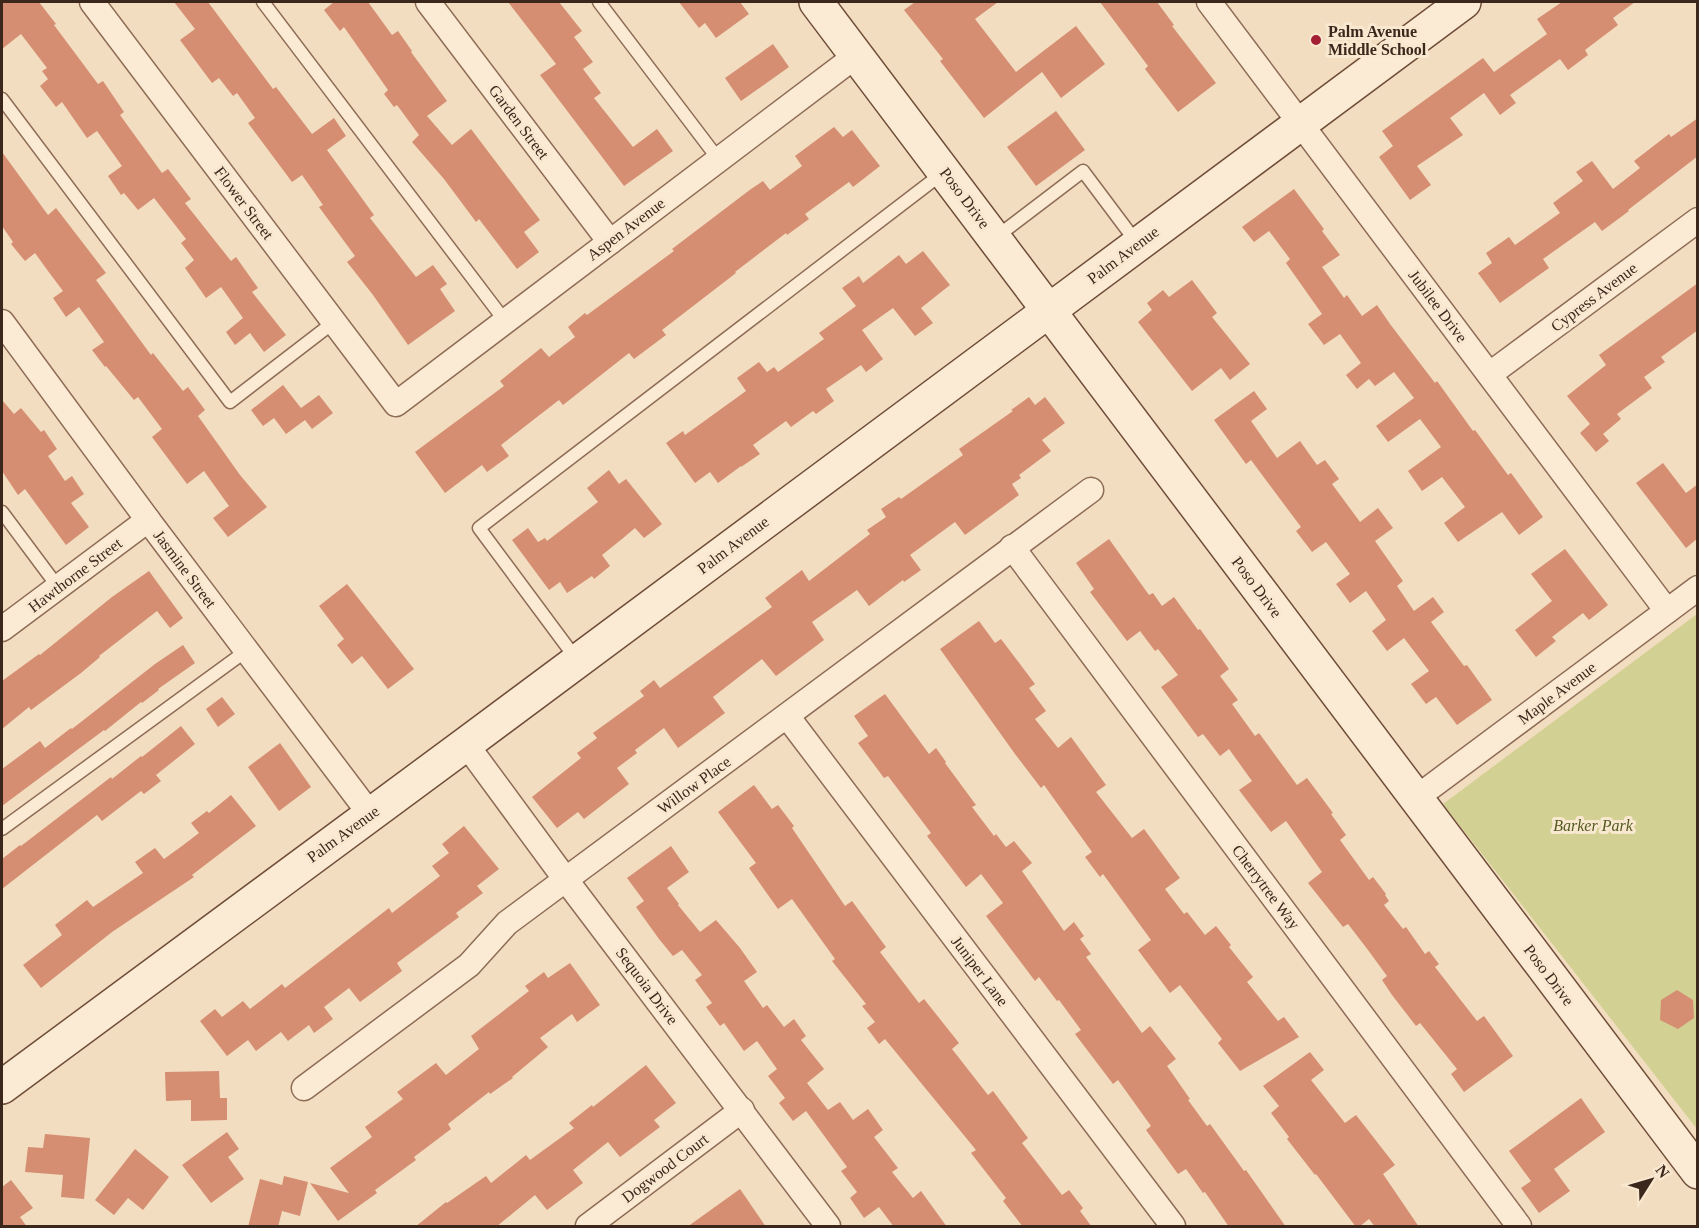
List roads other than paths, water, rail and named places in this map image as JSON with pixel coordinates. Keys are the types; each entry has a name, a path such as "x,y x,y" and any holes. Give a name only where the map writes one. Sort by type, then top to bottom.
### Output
{"main road":[{"name":"Poso Drive","path":"816,2 1698,1172"},
{"name":"Palm Avenue","path":"2,1087 1464,2"}],"street":[{"name":"Flower Street","path":"92,2 396,404"},
{"name":"Garden Street","path":"428,2 610,242"},
{"name":"Jubilee Drive","path":"1209,2 1667,611"},
{"name":"Aspen Avenue","path":"396,404 857,55"},
{"name":"Cypress Avenue","path":"1490,374 1698,220"},
{"name":"Jasmine Street","path":"2,322 370,814"},
{"name":"Willow Place","path":"304,1088 469,965 507,923 1091,490"},
{"name":"Hawthorne Street","path":"2,629 148,520"},
{"name":"Cherrytree Way","path":"1012,547 1519,1227"},
{"name":"Maple Avenue","path":"1416,798 1698,588"},
{"name":"Juniper Lane","path":"787,716 1173,1227"},
{"name":"Sequoia Drive","path":"466,744 828,1227"},
{"name":"Dogwood Court","path":"588,1227 742,1110"}],"lane":[{"path":"263,2 505,321"},
{"path":"599,2 718,160"},
{"path":"2,99 230,402 334,322"},
{"path":"578,661 479,528 945,171"},
{"path":"995,238 1083,171 1138,244"},
{"path":"2,512 58,587"},
{"path":"2,829 246,651"}],"place":[{"name":"Palm Avenue Middle School","path":"1316,40"}],"park label":[{"name":"Barker Park","path":"1593,825"}]}
